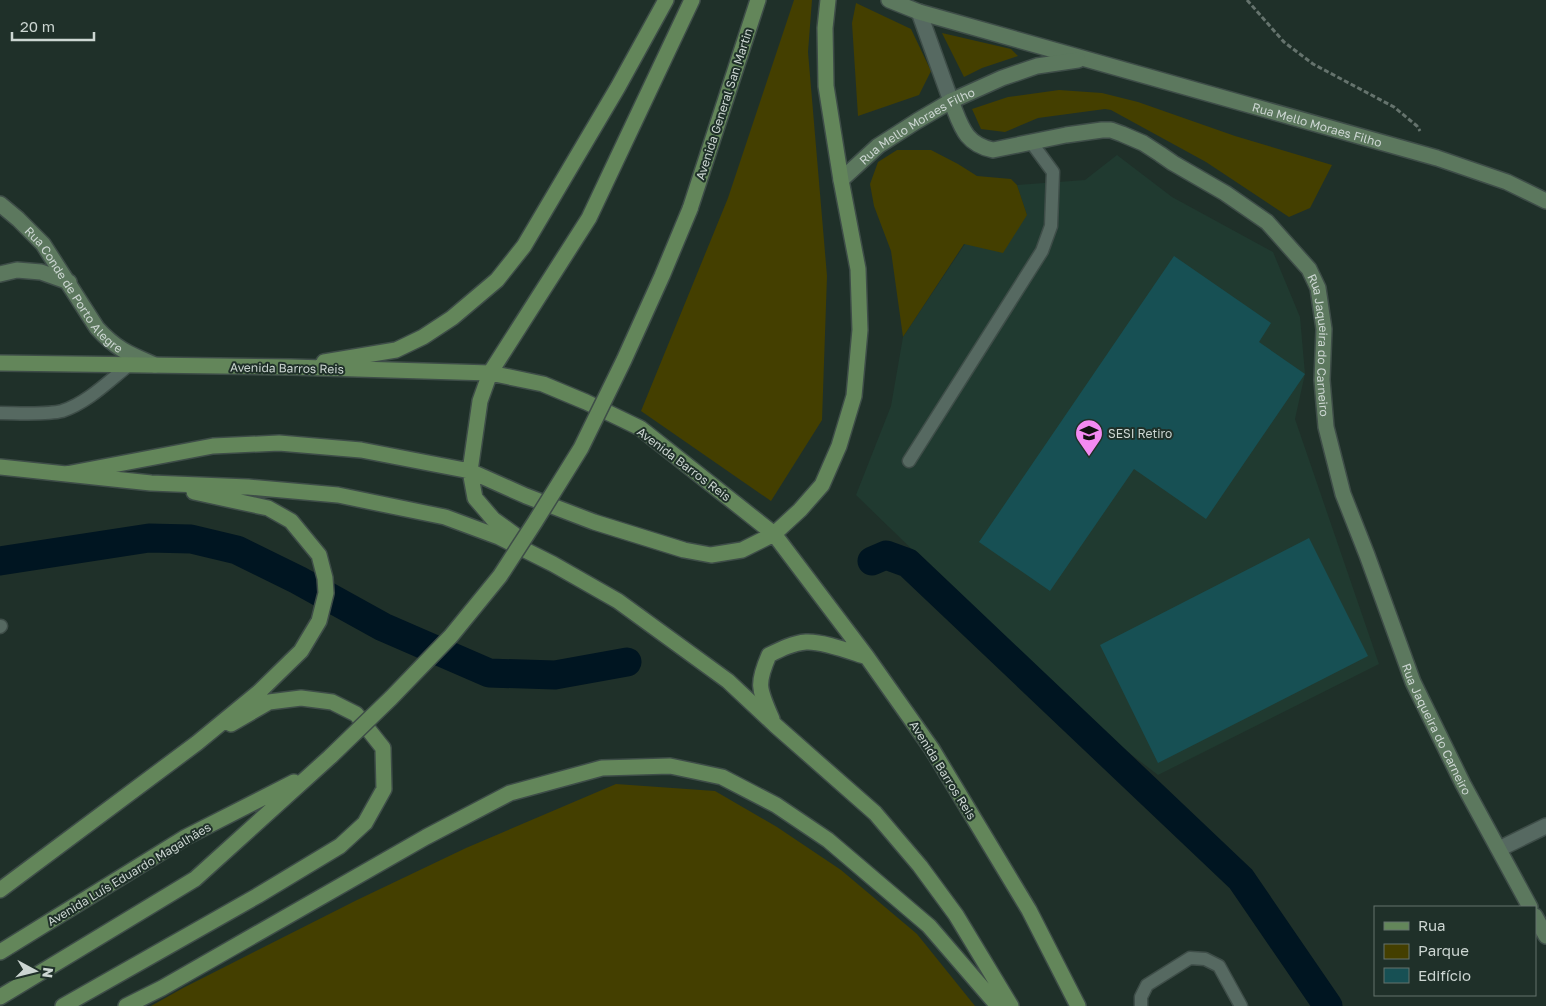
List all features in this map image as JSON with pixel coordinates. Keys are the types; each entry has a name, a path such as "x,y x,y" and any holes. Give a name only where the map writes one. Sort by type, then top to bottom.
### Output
{"main road":[{"path":"291,367 396,350 423,337 452,318 497,280 524,246 618,88 666,0"},
{"path":"553,564 494,519 475,498 470,471 480,401 490,373 590,218 692,0"},
{"name":"Avenida General San Martin","path":"331,756 392,698 451,636 500,576 580,448 620,369 690,209 758,0"},
{"path":"66,474 213,446 279,443 361,450 470,471 526,496 594,522 684,550 711,555 742,550 774,534 800,510 822,485 839,446 854,396 860,330 858,269 826,86 825,28 828,0"},
{"name":"Rua Mello Moraes Filho","path":"889,0 919,12 1437,158 1507,182 1546,200"},
{"name":"Rua Mello Moraes Filho","path":"841,180 878,146 917,120 951,101 1002,78 1037,66 1085,59"},
{"name":"Rua Jaqueira do Carneiro","path":"951,101 965,134 972,142 993,150 1066,135 1102,130 1111,130 1142,143 1172,163 1225,193 1267,222 1309,269 1318,288 1324,329 1322,380 1326,427 1343,494 1413,682 1463,784 1529,906"},
{"name":"Rua Conde de Porto Alegre","path":"0,204 43,244 97,328 107,339 122,351 155,365"},
{"path":"0,274 17,270 41,272 69,282"},
{"name":"Avenida Barros Reis","path":"0,363 291,367 490,373 543,384 640,428 774,534 867,657 932,749 1029,910 1078,1006"},
{"path":"0,466 151,483 338,495 445,517 499,537 553,564 618,601 728,680 775,725 874,813 920,866 956,914 1011,1006"},
{"path":"0,890 197,743 259,692 301,651 319,621 326,593 325,578 319,555 291,521 268,508 151,483"},
{"path":"775,725 761,694 761,675 769,655 784,647 807,642 832,646 867,657"},
{"path":"63,1006 258,896 340,846 365,823 384,788 383,748 356,714 332,702 301,698 269,702 197,743"},
{"name":"Avenida Luís Eduardo Magalhães","path":"0,997 195,879 331,756"},
{"path":"126,1006 221,955 426,837 510,793 602,768 670,766 722,777 776,805 828,840 929,926 998,1006"},
{"name":"Avenida Luís Eduardo Magalhães","path":"0,952 186,837 313,773"}],"street":[{"name":"Rua Jaqueira do Carneiro","path":"919,12 951,101"},
{"path":"1500,849 1546,826"}],"lane":[{"path":"909,461 1042,251 1051,226 1053,172 1032,142"},
{"path":"0,412 61,411 92,394 129,365"},
{"path":"1141,1006 1140,997 1147,984 1190,958 1205,958 1219,966 1241,1006"}],"path":[{"path":"1247,0 1284,42 1313,64 1394,107 1417,126 1437,158"}],"shaded area":[{"name":"SESI Retiro","path":"1117,155 1172,197 1273,252 1300,317 1305,374 1295,419 1379,664 1158,775 1094,726 856,495 891,406 903,337 965,244 1027,215 1017,185 1085,180"}],"green space":[{"path":"794,0 812,0 808,52 827,276 822,420 771,501 641,411 728,198"},
{"path":"856,3 911,29 931,71 919,95 858,116 852,23"},
{"path":"942,33 1011,49 1018,56 982,68 964,77"},
{"path":"1059,90 1102,93 1138,102 1235,136 1332,165 1310,208 1289,217 1206,162 1111,110 1105,109 1038,118 1005,132 981,129 972,109 1008,97"},
{"path":"897,150 931,150 977,176 1011,179 1017,185 1027,215 1003,253 964,244 903,337 891,251 874,206 870,184 878,162"},
{"path":"616,784 715,791 777,827 841,870 917,934 975,1006 151,1006 357,900 466,848"}],"building":[{"path":"1174,256 1271,323 1259,342 1305,374 1206,519 1134,469 1050,591 979,542"},
{"path":"1309,538 1368,656 1158,763 1100,645"}],"waterway":[{"path":"0,561 149,538 191,539 237,550 298,580 383,627 489,673 555,675 627,662"},
{"path":"872,561 886,555 908,563 1241,879 1328,1006"}],"place":[{"name":"SESI Retiro","path":"1089,457"}]}
